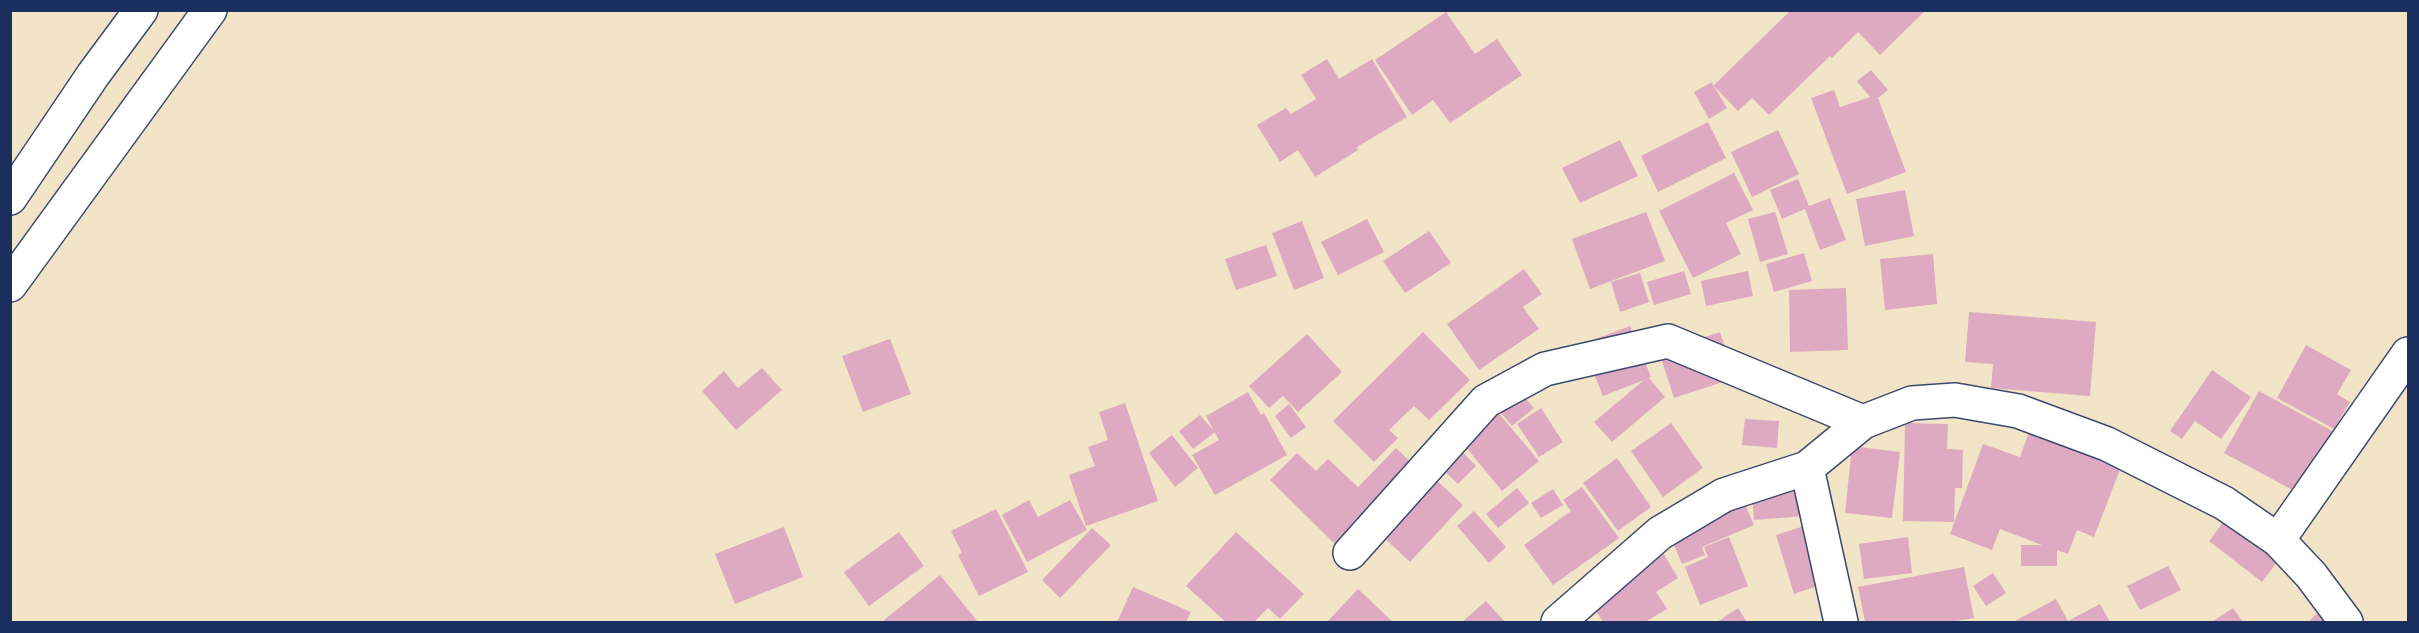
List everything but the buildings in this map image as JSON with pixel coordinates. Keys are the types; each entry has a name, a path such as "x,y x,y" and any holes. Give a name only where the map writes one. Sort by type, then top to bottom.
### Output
{"main road":[{"path":"10,198 93,75 141,10"},
{"path":"10,285 210,10"},
{"path":"1350,553 1486,401 1545,369 1668,341 1863,423"},
{"path":"2278,540 2409,354"},
{"path":"1558,622 1660,533 1724,495 1807,468 1863,423 1912,403 1955,400 2018,411 2106,444 2224,503 2278,540 2311,575 2346,622"},
{"path":"1807,468 1841,622"}]}
